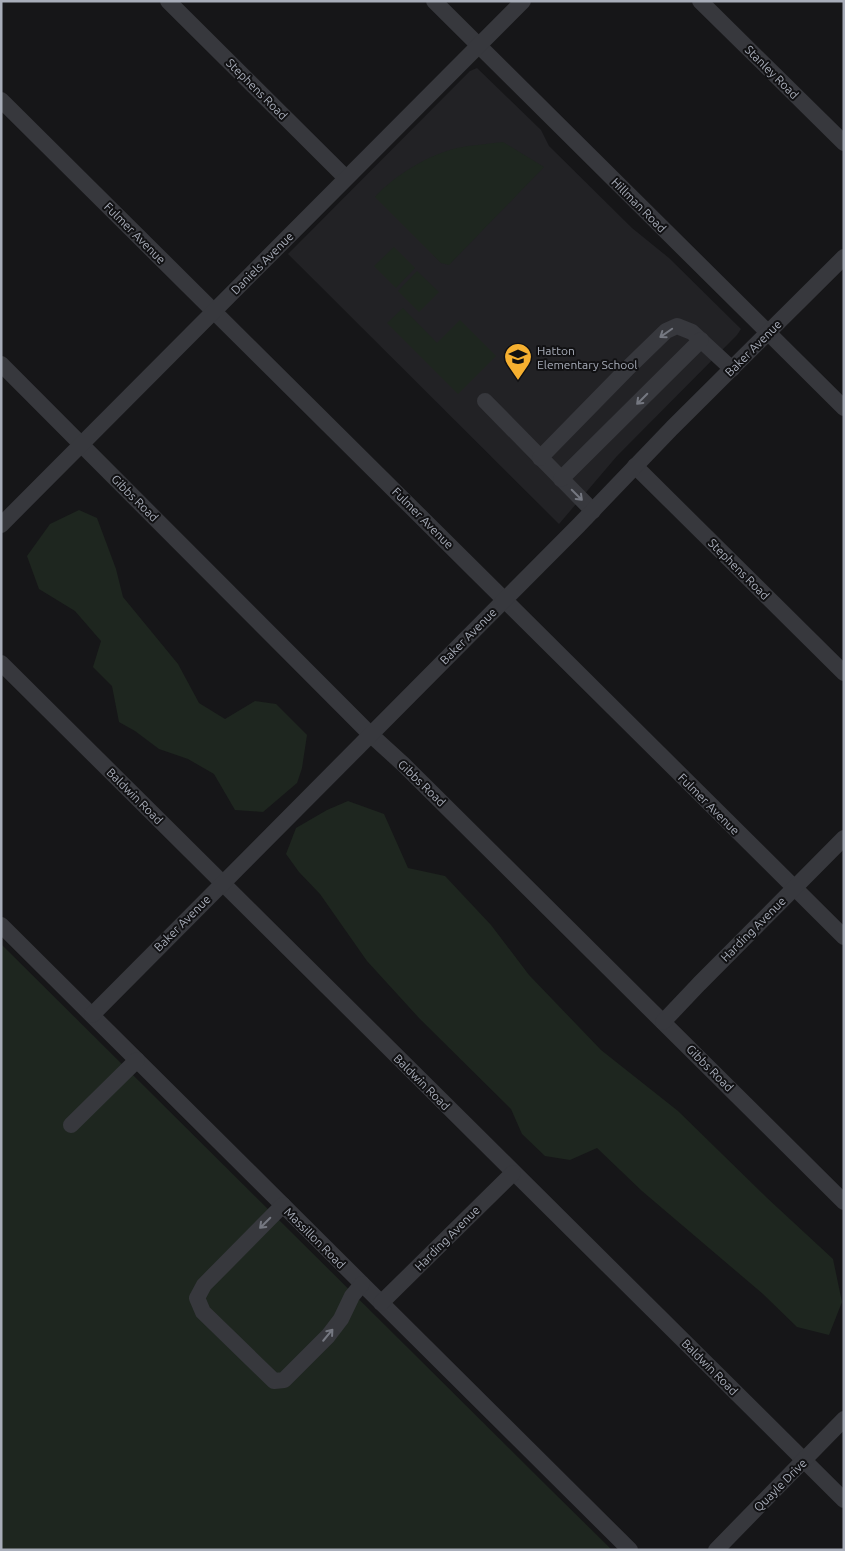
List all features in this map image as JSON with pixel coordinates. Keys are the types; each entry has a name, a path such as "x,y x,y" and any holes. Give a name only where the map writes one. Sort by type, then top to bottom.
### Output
{"street":[{"name":"Stephens Road","path":"168,1 346,178"},
{"name":"Hillman Road","path":"434,1 844,408"},
{"name":"Daniels Avenue","path":"1,525 523,1"},
{"name":"Stanley Road","path":"700,1 844,143"},
{"name":"Fulmer Avenue","path":"1,100 844,937"},
{"name":"Baker Avenue","path":"92,1015 844,257"},
{"path":"540,458 666,331 677,326 692,332 732,369"},
{"path":"561,479 701,340"},
{"name":"Gibbs Road","path":"1,364 370,734 404,764 844,1202"},
{"path":"485,401 593,511"},
{"name":"Stephens Road","path":"635,466 844,673"},
{"name":"Baldwin Road","path":"1,663 844,1500"},
{"name":"Harding Avenue","path":"664,1022 699,984 844,838"},
{"name":"Massillon Road","path":"1,925 630,1550"},
{"path":"71,1125 137,1060"},
{"name":"Harding Avenue","path":"381,1303 513,1173"},
{"path":"283,1206 204,1284 197,1298 203,1312 274,1381 284,1380 328,1336 341,1320 352,1296 362,1284"},
{"name":"Quayle Drive","path":"716,1550 844,1419"}],"shaded area":[{"path":"477,68 541,130 549,146 632,228 669,258 741,329 617,456 559,524 288,254 470,71"},
{"path":"503,142 544,167 449,265 441,263 375,197 402,174 446,151 474,145"},
{"path":"394,247 415,268 396,288 374,266"},
{"path":"417,271 439,292 419,312 398,291"},
{"path":"403,308 437,343 460,320 496,356 458,394 387,323"},
{"path":"79,510 97,518 116,569 123,597 178,664 199,703 225,719 255,701 276,704 307,735 302,768 297,783 263,812 235,810 214,774 188,759 159,749 119,722 112,686 93,667 101,641 75,611 39,589 27,556 50,524"},
{"path":"348,801 384,814 408,868 445,876 491,925 529,975 601,1050 678,1111 833,1259 842,1302 829,1335 797,1327 763,1294 642,1191 597,1148 570,1160 545,1156 522,1134 511,1109 419,1018 367,961 320,894 299,872 286,854 296,828 327,810"},
{"path":"1,944 549,1488 612,1550 1,1550"}],"place":[{"name":"Hatton Elementary School","path":"518,381"}]}
